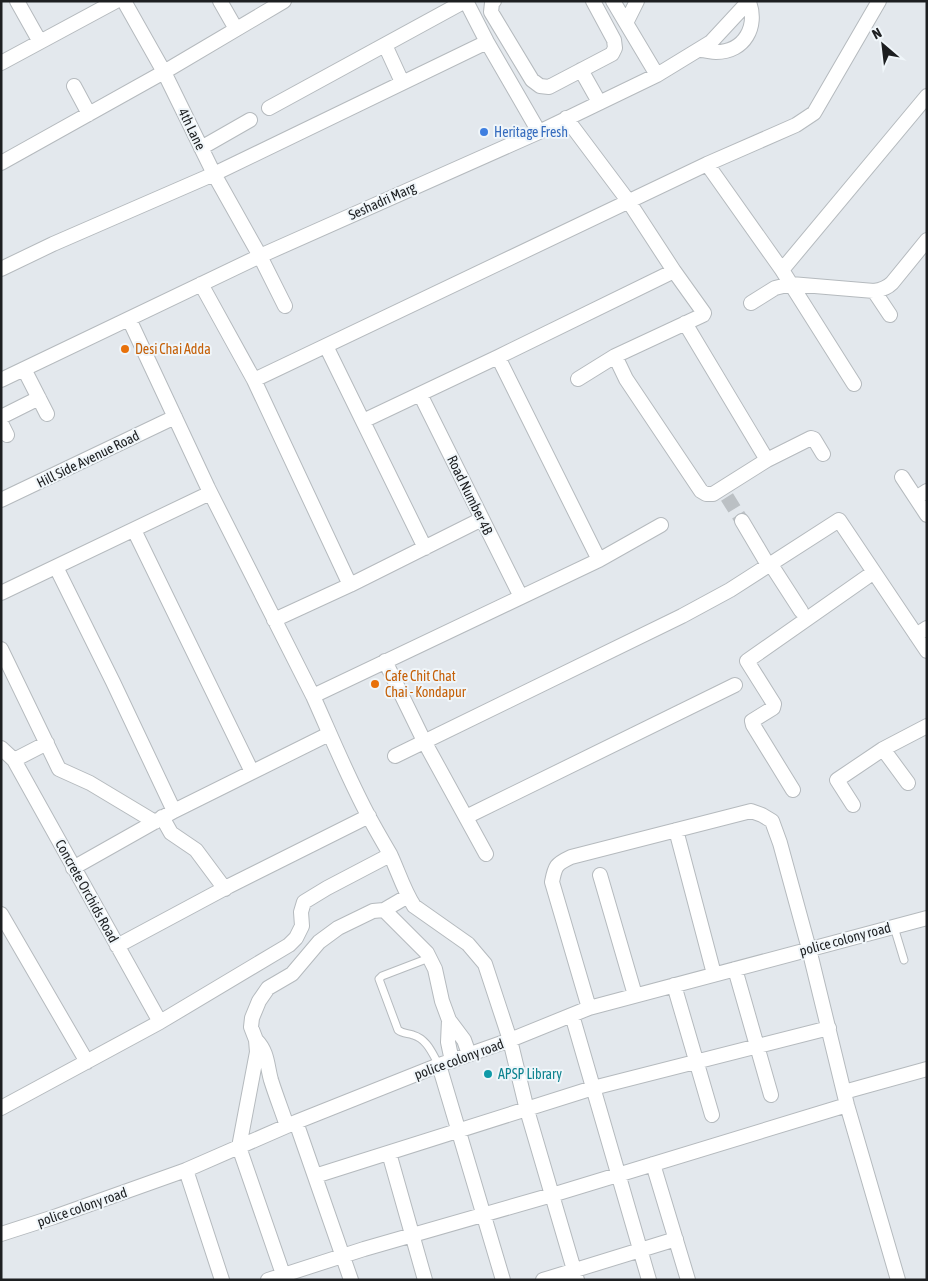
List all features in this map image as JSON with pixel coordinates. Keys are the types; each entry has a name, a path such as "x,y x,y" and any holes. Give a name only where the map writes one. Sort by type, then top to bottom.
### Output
{"street":[{"path":"17,1 40,42"},
{"path":"1,63 116,1"},
{"name":"4th Lane","path":"124,1 164,72 214,174 260,256 285,306"},
{"path":"220,1 236,29"},
{"path":"1,163 164,72 284,1"},
{"path":"269,108 465,1 539,132"},
{"path":"494,1 491,12 532,80 540,86 549,87 612,54 616,48 614,40 593,1"},
{"path":"613,1 657,75"},
{"path":"626,23 637,1"},
{"path":"700,50 717,52 728,50 737,46 746,38 753,18 749,1"},
{"name":"Seshadri Marg","path":"1,380 260,256 539,132 657,75 711,42 749,1"},
{"path":"254,380 707,164 796,125 814,112 879,1"},
{"path":"1,269 53,244 214,174 487,42"},
{"path":"385,45 402,82"},
{"path":"581,70 599,102"},
{"path":"74,86 89,114"},
{"path":"782,270 927,96"},
{"path":"566,118 629,202 704,313 703,316 615,356 578,379"},
{"path":"201,148 250,120"},
{"path":"707,164 782,270 854,384"},
{"path":"751,302 790,284 874,291 887,287 927,240"},
{"path":"363,421 498,358 674,271"},
{"path":"201,284 254,380 350,585"},
{"path":"874,291 890,315"},
{"path":"129,319 210,493 312,696 369,816 406,888 408,896 414,906 468,944 485,964 510,1040 527,1110 575,1275"},
{"path":"685,323 767,460"},
{"path":"326,346 425,548"},
{"path":"615,356 626,379 701,491 706,494 724,493 767,460 811,438 814,439 823,454"},
{"path":"498,358 599,560"},
{"path":"24,370 47,414"},
{"name":"Road Number 4B","path":"420,394 521,597"},
{"path":"1,417 39,398"},
{"name":"Hill Side Avenue Road","path":"1,500 175,417"},
{"path":"902,477 921,495 927,515"},
{"path":"1,593 210,493"},
{"path":"274,620 350,585 482,519"},
{"path":"395,756 682,616 730,590 839,520 874,572 921,631 927,651"},
{"path":"742,521 801,611"},
{"path":"312,696 599,560 661,525"},
{"path":"134,530 252,772"},
{"path":"56,567 113,682 171,833 196,850 225,888"},
{"path":"793,790 753,725 752,721 773,708 774,704 747,661 874,572"},
{"path":"1,649 59,769 164,817"},
{"path":"385,661 424,741 486,854"},
{"path":"466,817 735,685"},
{"path":"853,805 837,780 883,749 927,726"},
{"path":"74,868 164,817 329,734"},
{"path":"14,760 47,743"},
{"name":"Concrete Orchids Road","path":"1,748 14,760 160,1022"},
{"path":"883,749 908,783"},
{"path":"589,1008 552,882 554,869 558,863 571,857 751,811 772,821 810,949 846,1098 898,1280"},
{"path":"117,946 225,888 369,816"},
{"path":"676,830 714,974"},
{"path":"3,1104 87,1062 160,1022 289,944 296,938 302,926 301,912 304,902 390,855"},
{"path":"600,875 635,995"},
{"path":"284,1277 239,1147 253,1078 256,1052 256,1040 251,1027 252,1018 259,1001 268,988 292,974 319,942 338,928 374,911 384,910 408,896"},
{"path":"384,910 419,944 430,958 435,969 442,1001 450,1020 464,1040 469,1054"},
{"path":"1,914 6,931 87,1062"},
{"name":"police colony road","path":"1,1234 186,1170 292,1124 589,1008 927,918"},
{"path":"735,969 771,1095"},
{"path":"674,985 712,1115"},
{"path":"572,1015 649,1280"},
{"path":"450,1020 445,1063 458,1131 503,1280"},
{"path":"315,1176 593,1088 829,1028"},
{"path":"256,1040 263,1047 270,1076 315,1176 351,1280"},
{"path":"268,1280 284,1277 343,1256 653,1164 927,1069"},
{"path":"389,1153 425,1280"},
{"path":"653,1164 688,1280"},
{"path":"186,1170 222,1280"},
{"path":"543,1280 575,1275 676,1240"}],"lane":[{"path":"894,927 904,960"},
{"path":"430,958 379,977 379,980 398,1030 425,1041 445,1063"}],"tunnel":[{"path":"727,497 742,521"}],"place":[{"name":"Heritage Fresh","path":"484,132"},
{"name":"Desi Chai Adda","path":"125,349"},
{"name":"Cafe Chit Chat Chai - Kondapur","path":"375,684"},
{"name":"APSP Library","path":"488,1074"}]}
